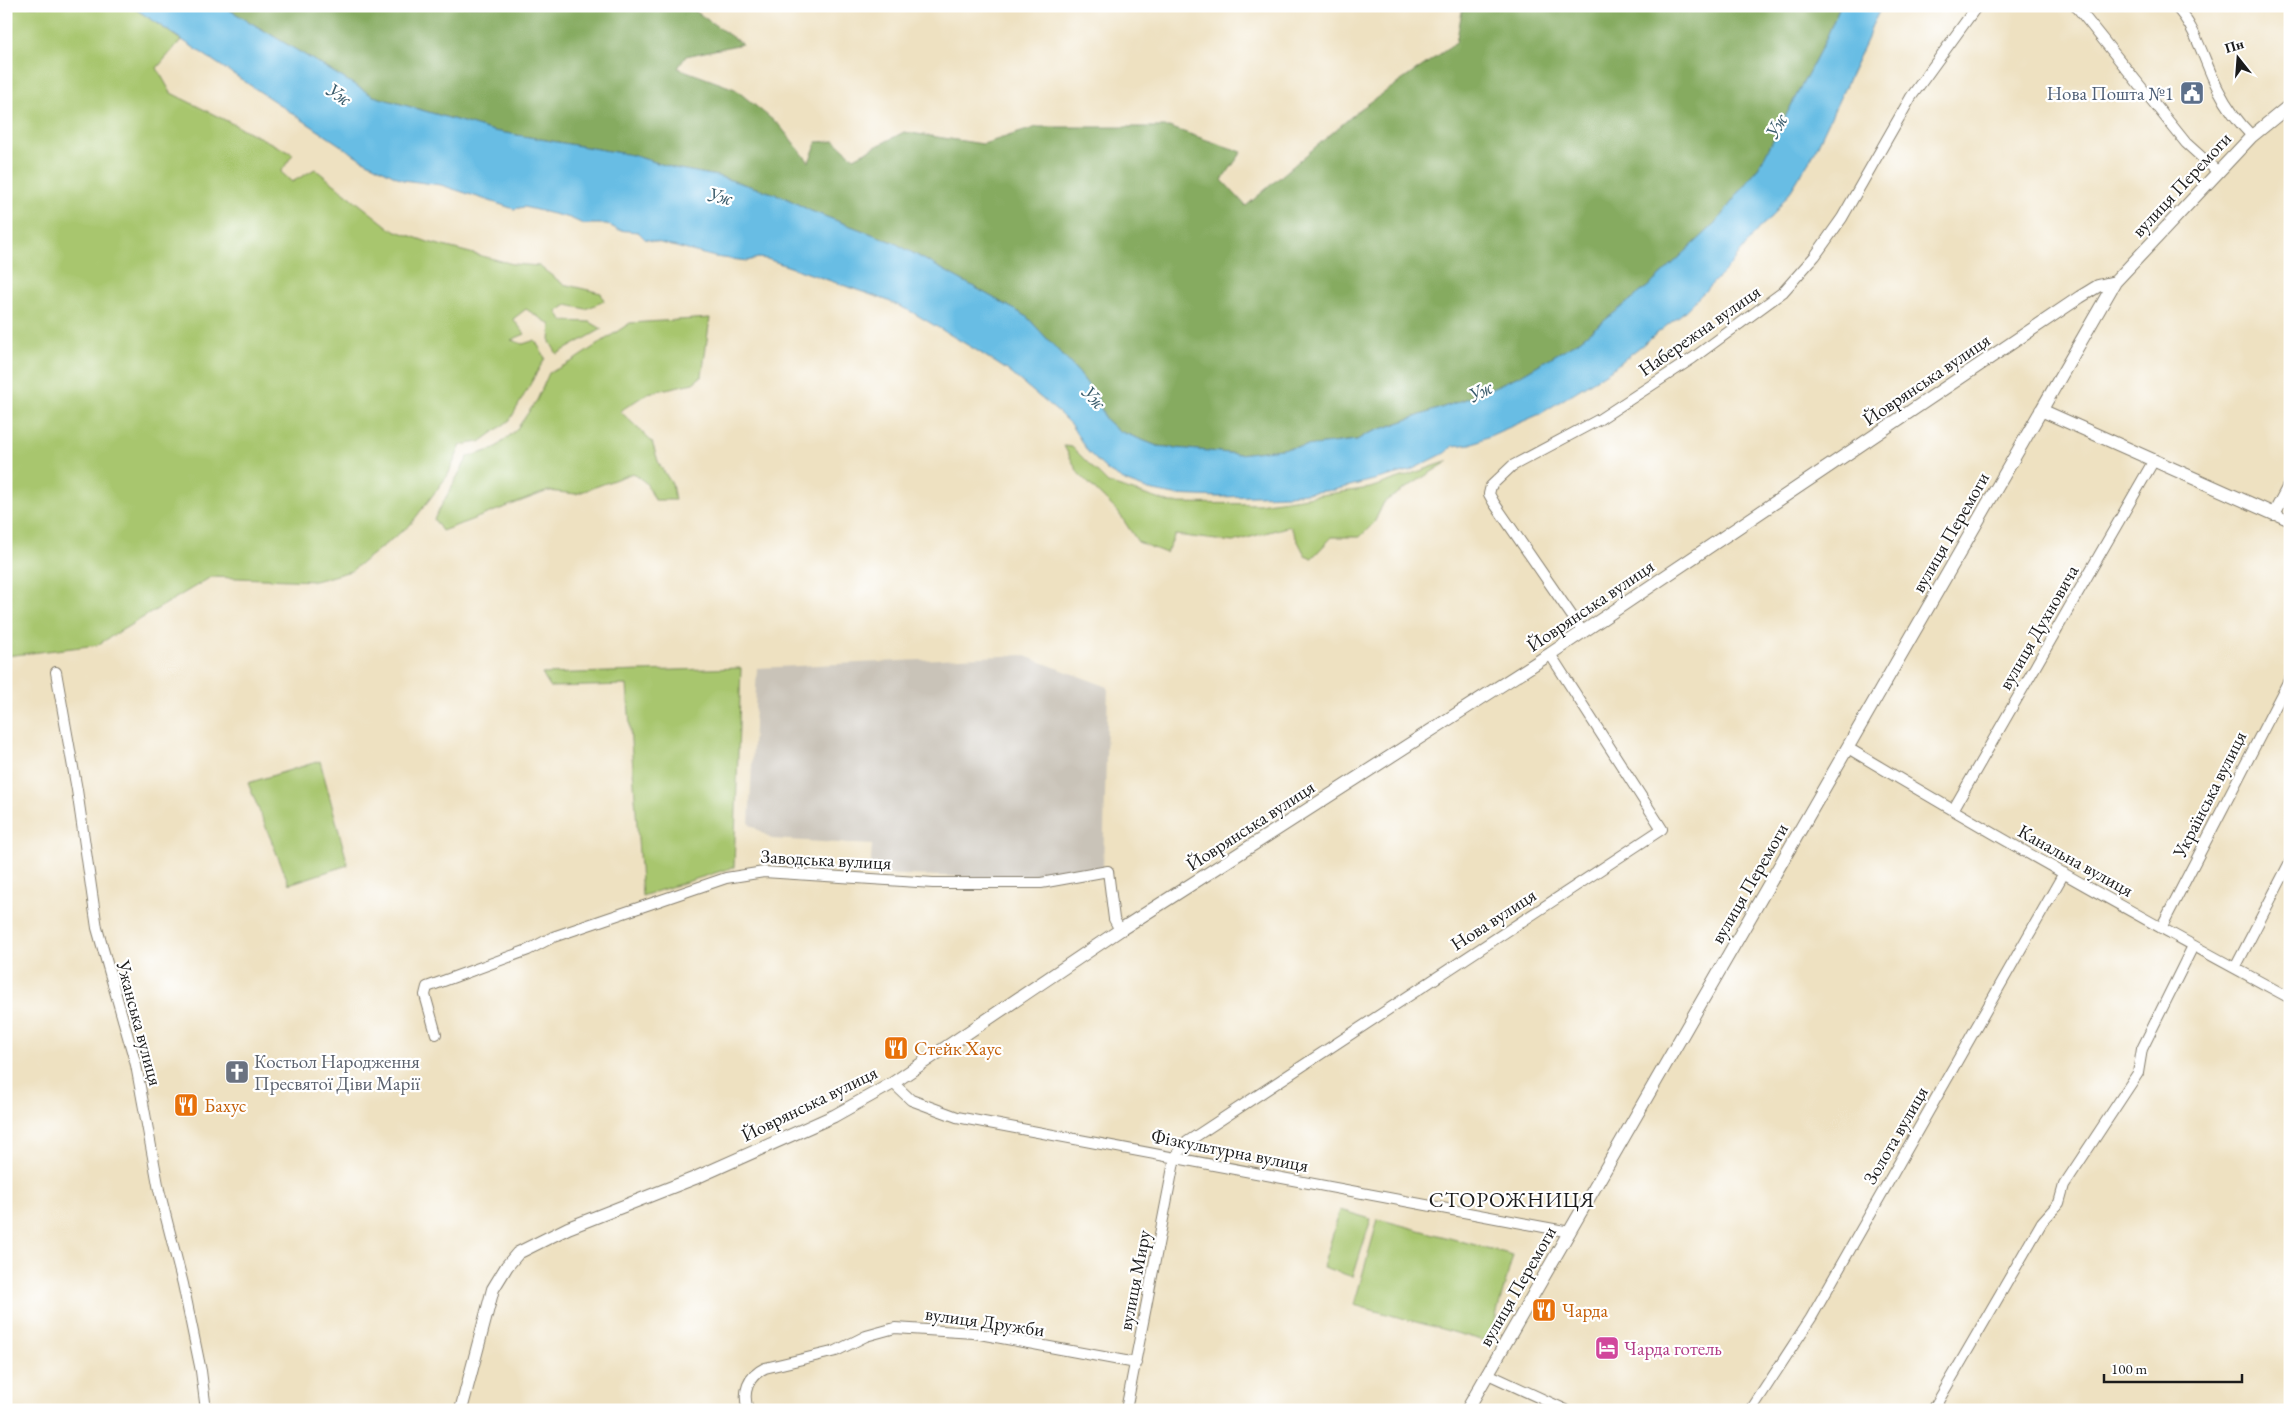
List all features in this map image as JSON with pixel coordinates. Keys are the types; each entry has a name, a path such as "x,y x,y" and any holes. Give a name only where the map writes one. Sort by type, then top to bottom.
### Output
{"street":[{"name":"Набережна вулиця","path":"1583,632 1494,503 1489,494 1490,486 1512,466 1600,419 1701,353 1783,292 1815,256 1842,218 1911,98 1977,6"},
{"path":"2076,6 2186,143 2218,172"},
{"path":"2175,6 2192,30 2218,90 2237,120 2252,136"},
{"name":"вулиця Перемоги","path":"1467,1410 2115,282 2252,136 2290,105"},
{"name":"Йоврянська вулиця","path":"461,1410 493,1289 507,1266 518,1253 568,1228 694,1178 825,1120 893,1083 1120,930 1550,654 2080,297 2098,286 2115,282"},
{"path":"2041,410 2290,520"},
{"name":"вулиця Духновича","path":"1953,810 2154,460"},
{"path":"2274,514 2290,484"},
{"name":"Нова вулиця","path":"1174,1157 1187,1142 1662,829 1550,654"},
{"name":"Ужанська вулиця","path":"56,672 77,790 97,928 136,1065 159,1190 183,1284 199,1361 206,1410"},
{"name":"Українська вулиця","path":"2161,928 2290,678"},
{"name":"Канальна вулиця","path":"1848,748 2064,874 2290,998"},
{"path":"2235,968 2290,862"},
{"name":"Заводська вулиця","path":"436,1034 425,995 427,987 528,950 552,937 726,878 747,874 764,872 933,883 1041,883 1108,871 1114,919 1120,930"},
{"name":"Золота вулиця","path":"1751,1410 1811,1318 2064,874"},
{"path":"1933,1410 2042,1222 2059,1203 2064,1185 2138,1073 2142,1049 2193,946"},
{"name":"Фізкультурна вулиця","path":"893,1083 911,1100 957,1117 1570,1232"},
{"name":"вулиця Миру","path":"1126,1410 1174,1157"},
{"name":"вулиця Дружби","path":"748,1410 745,1394 755,1373 765,1368 836,1351 866,1336 895,1328 974,1333 1136,1363"},
{"name":"вулиця Перемоги","path":"1488,1374 1566,1410"}],"shaded area":[{"path":"1022,655 1108,687 1103,868 1043,879 870,874 872,845 772,839 749,824 757,668"}],"green space":[{"path":"6,6 131,6 181,40 157,68 171,93 293,154 281,172 292,182 315,169 391,229 428,242 513,264 539,266 563,284 601,293 604,301 586,309 567,305 557,312 563,321 590,322 602,329 557,354 550,342 551,325 526,309 513,319 525,334 511,340 523,344 535,340 545,358 510,420 480,442 461,445 448,475 410,525 351,571 315,581 211,577 97,645 6,656"},
{"path":"223,6 688,6 742,44 686,56 678,68 735,89 780,126 809,162 817,142 835,141 854,158 904,132 983,144 1037,127 1169,127 1242,152 1222,180 1246,206 1359,110 1456,43 1463,6 1840,6 1825,41 1760,165 1715,224 1651,284 1577,342 1521,375 1469,398 1367,434 1357,440 1239,454 1157,446 1117,430 1105,419 1097,397 1079,373 1026,316 893,242 811,211 782,196 717,176 674,168 632,155 494,131 373,96"},
{"path":"710,318 702,376 693,383 648,393 620,411 652,442 659,464 672,484 675,500 655,500 646,483 633,473 576,494 548,491 442,531 434,519 468,457 494,449 516,430 537,400 549,373 571,362 630,323"},
{"path":"1064,446 1072,447 1108,483 1171,503 1259,504 1370,488 1449,461 1384,502 1374,523 1360,537 1332,537 1312,558 1305,555 1290,526 1233,542 1175,535 1166,553 1138,542 1118,512 1079,474"},
{"path":"741,668 734,867 642,896 627,685 550,687 542,674"},
{"path":"320,761 348,865 289,884 248,783"},
{"path":"1340,1210 1371,1219 1353,1277 1323,1267"},
{"path":"1378,1219 1513,1255 1489,1342 1354,1305"}],"water":[{"name":"Уж","path":"131,6 223,6 373,96 494,131 632,155 674,168 717,176 782,196 811,211 893,242 1026,316 1079,373 1097,397 1105,419 1117,430 1157,446 1239,454 1357,440 1367,434 1469,398 1521,375 1577,342 1651,284 1715,224 1760,165 1825,41 1840,6 1881,6 1814,153 1772,217 1759,228 1729,267 1684,312 1612,369 1540,414 1471,444 1453,446 1445,453 1409,471 1334,490 1288,495 1219,497 1174,495 1149,490 1127,482 1108,471 1088,452 1071,425 1059,413 1007,370 910,311 886,300 767,259 758,258 747,261 715,257 645,239 638,232 618,230 607,224 583,224 570,218 524,207 514,209 441,185 403,180 361,159"}],"place":[{"name":"Нова Пошта №1","path":"2192,93"},
{"name":"Стейк Хаус","path":"896,1048"},
{"name":"Костьол Народження Пресвятої Діви Марії","path":"237,1072"},
{"name":"Бахус","path":"186,1105"},
{"name":"Чарда","path":"1544,1310"},
{"name":"Чарда готель","path":"1607,1348"}],"district":[{"name":"СТОРОЖНИЦЯ","path":"1512,1200"}]}
